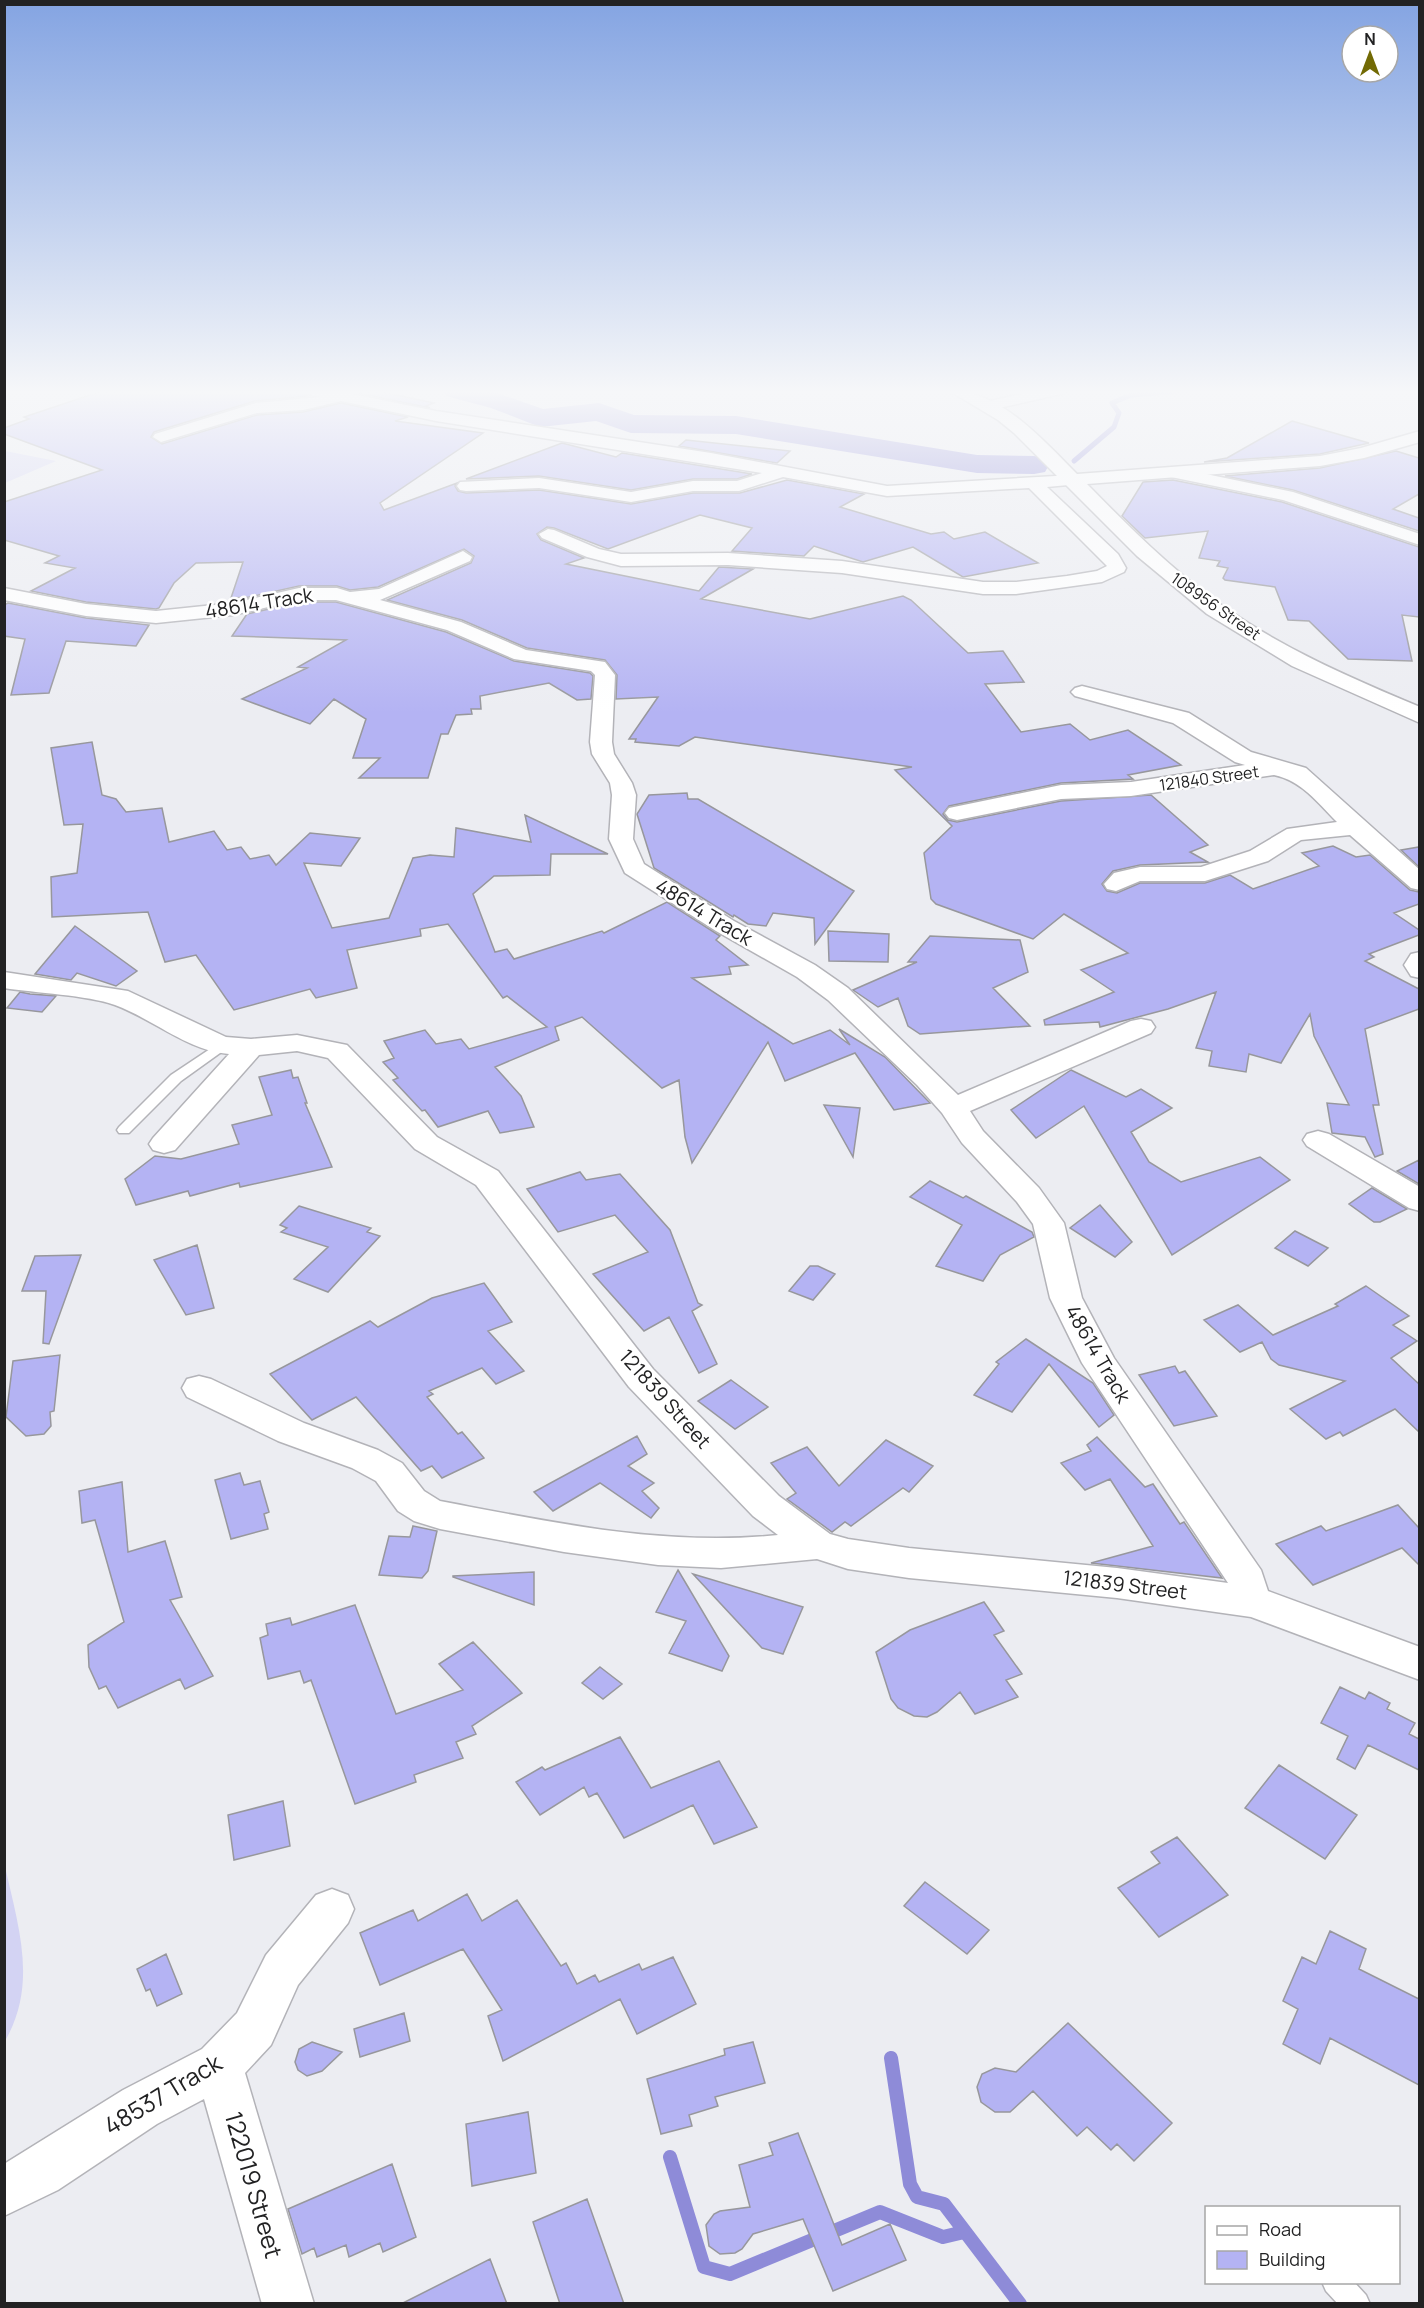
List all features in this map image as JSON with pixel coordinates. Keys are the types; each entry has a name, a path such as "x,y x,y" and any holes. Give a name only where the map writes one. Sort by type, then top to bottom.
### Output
{"street":[{"path":"548,534 593,553 621,560 728,559 842,567 983,588 1016,588 1067,582 1102,576 1117,568 1111,558 1049,498"},
{"name":"108956 Street","path":"1092,498 1189,591 1310,666 1419,717"},
{"path":"1292,498 1419,540"},
{"path":"350,596 383,594 463,557"},
{"name":"48614 Track","path":"4,594 86,610 156,617 233,609 298,594 324,593 350,596 461,628 512,652 598,666 605,675 602,748 624,795 621,839 634,868 725,926 824,984 903,1055 953,1108 972,1137 1040,1210 1054,1241 1060,1280 1072,1314 1099,1364 1247,1581 1251,1602"},
{"path":"1082,692 1181,718 1243,757 1274,768"},
{"name":"121840 Street","path":"957,813 1061,792 1131,789 1274,768 1298,773 1308,780 1355,827 1419,883"},
{"path":"1116,884 1123,878 1140,874 1190,876 1205,873 1258,856 1295,834 1355,827"},
{"path":"1419,960 1417,965 1419,970"},
{"name":"121839 Street","path":"4,980 118,997 146,1007 193,1034 237,1046 305,1044 337,1051 399,1118 426,1143 487,1178 641,1378 766,1506 817,1544 848,1554 909,1563 1117,1583 1251,1602 1277,1609 1419,1664"},
{"path":"953,1108 1141,1027"},
{"path":"164,1144 237,1046"},
{"path":"1317,1140 1419,1201"},
{"path":"199,1388 291,1432 365,1459 389,1472 411,1501 427,1511 440,1515 545,1536 690,1553 766,1551 817,1544"},
{"name":"48537 Track","path":"4,2191 40,2172 140,2107 219,2066 254,2029 282,1970 332,1909"},
{"name":"122019 Street","path":"219,2066 288,2304"}],"lane":[{"path":"124,1130 176,1078 237,1046"},
{"path":"1336,2284 1357,2304"}],"shaded area":[{"path":"4,1862 19,1930 23,1975 21,1997 15,2019 5,2041"}],"building":[{"path":"17,498 388,498 380,503 384,510 417,498 590,498 631,504 666,498 857,498 840,507 931,534 944,532 954,539 985,532 1038,563 963,577 913,547 863,562 814,546 804,556 732,551 752,528 700,515 608,549 554,528 547,527 537,534 541,540 584,558 566,564 699,591 719,567 753,569 701,599 810,619 903,596 911,600 968,653 1003,651 1024,682 985,684 1021,732 1070,724 1090,740 1128,730 1181,765 1128,775 1133,779 1061,783 949,806 943,814 948,820 957,822 1061,801 1151,795 1208,845 1190,852 1208,862 1140,865 1113,871 1102,884 1107,891 1117,893 1140,883 1205,883 1230,875 1253,889 1319,866 1302,853 1333,846 1356,857 1370,855 1410,890 1419,892 1419,904 1394,913 1419,930 1419,935 1369,954 1374,957 1365,961 1419,989 1419,1009 1365,1029 1379,1105 1373,1105 1383,1154 1375,1157 1365,1137 1332,1133 1327,1103 1349,1105 1314,1036 1310,1014 1281,1063 1249,1054 1246,1072 1209,1066 1212,1051 1196,1048 1216,992 1168,1009 1100,1027 1099,1022 1045,1025 1044,1020 1114,992 1081,970 1128,953 1064,914 1033,939 936,904 931,899 924,853 952,826 895,770 912,767 695,737 679,746 635,742 636,739 629,739 658,697 616,699 617,675 605,660 527,648 462,620 387,600 471,563 474,556 464,549 378,587 350,590 337,586 299,586 249,597 231,598 243,562 196,563 174,583 159,608 86,602 31,591 75,568 45,563 59,556 4,540 4,502"},
{"path":"1133,498 1261,498 1282,502 1419,547 1419,617 1402,615 1412,661 1348,659 1309,621 1288,620 1275,587 1225,580 1223,578 1228,568 1217,566 1220,561 1199,558 1208,531 1145,538 1122,516"},
{"path":"1317,498 1413,498 1393,509 1419,518 1419,531"},
{"path":"299,602 336,602 446,632 514,661 590,673 593,676 591,699 577,700 549,683 480,696 481,709 471,709 472,714 456,715 448,734 441,734 428,778 359,778 380,758 353,758 366,719 334,699 310,724 242,699 307,668 298,667 346,640 232,636 247,614"},
{"path":"8,603 86,618 149,625 136,646 66,641 49,693 11,695 25,639 4,636 4,605"},
{"path":"92,742 102,795 116,799 126,812 162,808 169,842 214,831 227,850 241,847 250,859 269,855 276,865 310,833 360,838 341,866 304,863 332,928 389,918 413,858 430,855 454,857 456,828 531,842 525,815 608,854 551,854 550,875 494,876 473,894 495,952 507,949 514,959 602,931 604,933 667,902 720,936 716,940 748,965 729,967 731,974 692,978 793,1044 830,1030 850,1045 839,1029 885,1057 930,1103 894,1110 855,1053 785,1081 768,1042 692,1163 685,1137 679,1080 662,1088 582,1017 555,1027 559,1040 495,1067 521,1096 534,1127 500,1133 488,1111 438,1127 425,1110 422,1111 393,1080 398,1078 383,1062 394,1058 384,1041 425,1030 436,1044 461,1039 469,1049 547,1027 507,996 503,998 448,924 420,929 421,936 347,950 357,988 316,998 310,989 234,1010 196,955 165,962 148,912 52,917 51,877 77,873 83,824 64,825 51,748"},
{"path":"687,793 688,799 698,799 854,891 815,944 814,918 773,913 766,926 748,924 654,868 637,814 649,795"},
{"path":"1419,847 1419,867 1401,850"},
{"path":"75,926 137,971 116,986 77,973 71,980 35,974"},
{"path":"828,931 889,934 888,962 829,961"},
{"path":"930,936 1020,940 1028,972 993,988 1030,1026 920,1034 908,1026 898,998 878,1007 853,990 917,962 908,962"},
{"path":"20,992 56,996 42,1012 7,1008"},
{"path":"291,1070 293,1078 298,1077 307,1103 305,1103 332,1167 240,1187 239,1183 190,1196 188,1191 136,1205 125,1179 155,1156 181,1159 239,1144 232,1125 272,1115 259,1077"},
{"path":"1071,1070 1126,1097 1141,1089 1172,1108 1131,1132 1149,1162 1181,1182 1260,1157 1290,1180 1172,1255 1084,1106 1036,1138 1011,1110"},
{"path":"824,1105 860,1108 853,1157"},
{"path":"1419,1160 1419,1184 1397,1171"},
{"path":"580,1172 586,1180 620,1174 670,1230 698,1303 702,1305 692,1311 717,1364 699,1373 669,1317 644,1331 593,1274 648,1252 615,1215 558,1232 527,1189"},
{"path":"930,1181 963,1198 966,1196 1032,1232 1034,1237 1000,1255 983,1281 936,1266 962,1225 910,1197"},
{"path":"1372,1188 1407,1209 1380,1222 1374,1222 1349,1204"},
{"path":"1100,1205 1132,1242 1115,1257 1070,1228"},
{"path":"299,1206 371,1228 367,1232 380,1236 328,1292 294,1279 328,1247 281,1232 287,1228 280,1225"},
{"path":"1295,1231 1328,1248 1308,1266 1275,1248"},
{"path":"197,1245 214,1308 186,1315 154,1260"},
{"path":"81,1255 49,1344 43,1343 46,1291 22,1291 35,1256"},
{"path":"810,1266 818,1266 835,1274 813,1300 789,1291"},
{"path":"484,1283 512,1322 488,1331 524,1371 496,1384 482,1368 429,1391 433,1394 427,1397 458,1434 462,1432 484,1458 442,1478 432,1466 421,1471 356,1397 312,1420 270,1374 370,1321 378,1327 432,1298"},
{"path":"1366,1286 1409,1316 1393,1325 1417,1341 1391,1358 1419,1384 1419,1432 1395,1409 1343,1436 1340,1432 1326,1439 1290,1409 1345,1381 1279,1365 1271,1359 1262,1342 1240,1352 1204,1320 1238,1305 1273,1335 1338,1306 1335,1304"},
{"path":"1026,1339 1093,1383 1114,1415 1099,1427 1049,1364 1012,1412 974,1395 999,1364 996,1362"},
{"path":"60,1355 54,1411 50,1412 51,1426 44,1434 26,1436 6,1417 13,1361"},
{"path":"1175,1366 1179,1373 1185,1371 1217,1416 1174,1426 1139,1375"},
{"path":"731,1380 768,1407 735,1429 698,1401"},
{"path":"637,1436 647,1454 628,1466 654,1483 642,1491 659,1508 651,1518 600,1483 553,1511 534,1492"},
{"path":"1097,1437 1145,1487 1153,1484 1180,1524 1184,1522 1222,1578 1091,1563 1153,1546 1110,1479 1085,1490 1061,1463 1091,1451 1087,1445"},
{"path":"886,1440 933,1466 909,1492 903,1488 851,1526 845,1522 832,1532 787,1499 796,1493 771,1463 807,1447 839,1486"},
{"path":"240,1473 244,1485 260,1481 269,1512 264,1514 268,1529 231,1539 215,1480"},
{"path":"122,1482 128,1552 165,1541 182,1597 170,1600 213,1676 185,1689 180,1679 118,1708 106,1686 99,1689 89,1667 88,1645 124,1622 95,1520 82,1523 79,1491"},
{"path":"1398,1505 1419,1528 1419,1565 1402,1548 1313,1585 1276,1544 1321,1526 1326,1531"},
{"path":"413,1526 437,1531 428,1571 422,1578 379,1575 389,1536 410,1537"},
{"path":"678,1570 729,1656 722,1671 669,1653 686,1621 656,1612"},
{"path":"534,1572 534,1605 453,1577 453,1576"},
{"path":"693,1574 803,1607 783,1654 762,1648"},
{"path":"984,1602 1004,1631 994,1635 1022,1674 1006,1680 1018,1697 975,1714 960,1692 937,1712 927,1717 914,1716 898,1708 891,1699 876,1652 910,1630"},
{"path":"355,1605 396,1714 463,1690 439,1664 473,1642 522,1693 472,1726 476,1734 456,1742 463,1758 414,1775 416,1782 355,1804 311,1680 304,1683 300,1671 268,1679 260,1638 268,1635 266,1624 290,1618 292,1625"},
{"path":"600,1667 622,1684 603,1699 582,1683"},
{"path":"1340,1687 1365,1699 1369,1692 1390,1703 1387,1709 1415,1723 1409,1734 1419,1739 1419,1770 1368,1745 1355,1769 1337,1759 1348,1736 1321,1723"},
{"path":"620,1737 651,1788 719,1761 757,1827 714,1844 693,1805 624,1838 597,1793 589,1797 584,1787 540,1815 516,1782 542,1767 545,1770"},
{"path":"1279,1765 1357,1815 1325,1859 1245,1808"},
{"path":"283,1801 290,1846 234,1860 228,1815"},
{"path":"1177,1837 1228,1895 1159,1937 1118,1888 1160,1863 1151,1852"},
{"path":"925,1882 989,1930 967,1954 904,1906"},
{"path":"467,1894 482,1921 517,1900 561,1966 566,1963 577,1984 595,1975 599,1982 639,1964 642,1970 673,1957 696,2004 637,2034 620,1999 503,2061 488,2016 502,2010 463,1949 380,1985 360,1933 413,1910 418,1921"},
{"path":"1330,1931 1366,1949 1359,1969 1419,1999 1419,2085 1330,2038 1320,2064 1283,2044 1298,2009 1283,2001 1302,1957 1316,1964"},
{"path":"166,1954 182,1994 157,2006 150,1989 146,1991 137,1969"},
{"path":"404,2013 410,2041 360,2057 354,2029"},
{"path":"1068,2023 1172,2123 1134,2161 1117,2144 1111,2150 1087,2127 1077,2136 1033,2091 1010,2112 995,2112 981,2102 977,2087 982,2074 995,2068 1016,2072"},
{"path":"312,2042 342,2052 322,2071 307,2076 298,2070 295,2062 299,2049"},
{"path":"753,2042 765,2083 715,2097 718,2106 689,2115 692,2126 661,2134 647,2079 725,2055 724,2049"},
{"path":"528,2112 536,2173 472,2186 466,2124"},
{"path":"798,2133 842,2245 890,2224 906,2260 833,2291 803,2219 753,2234 742,2249 735,2253 720,2254 709,2246 706,2225 714,2214 750,2207 739,2165 773,2155 769,2143"},
{"path":"392,2164 416,2237 383,2252 380,2243 349,2257 346,2245 317,2257 314,2248 302,2254 288,2209"},
{"path":"587,2199 624,2304 560,2304 533,2222"},
{"path":"490,2259 507,2304 401,2304"}],"waterway":[{"path":"891,2058 910,2184 917,2197 944,2204 1020,2304"},
{"path":"670,2157 704,2267 730,2274 880,2212 943,2237 964,2232"}]}
